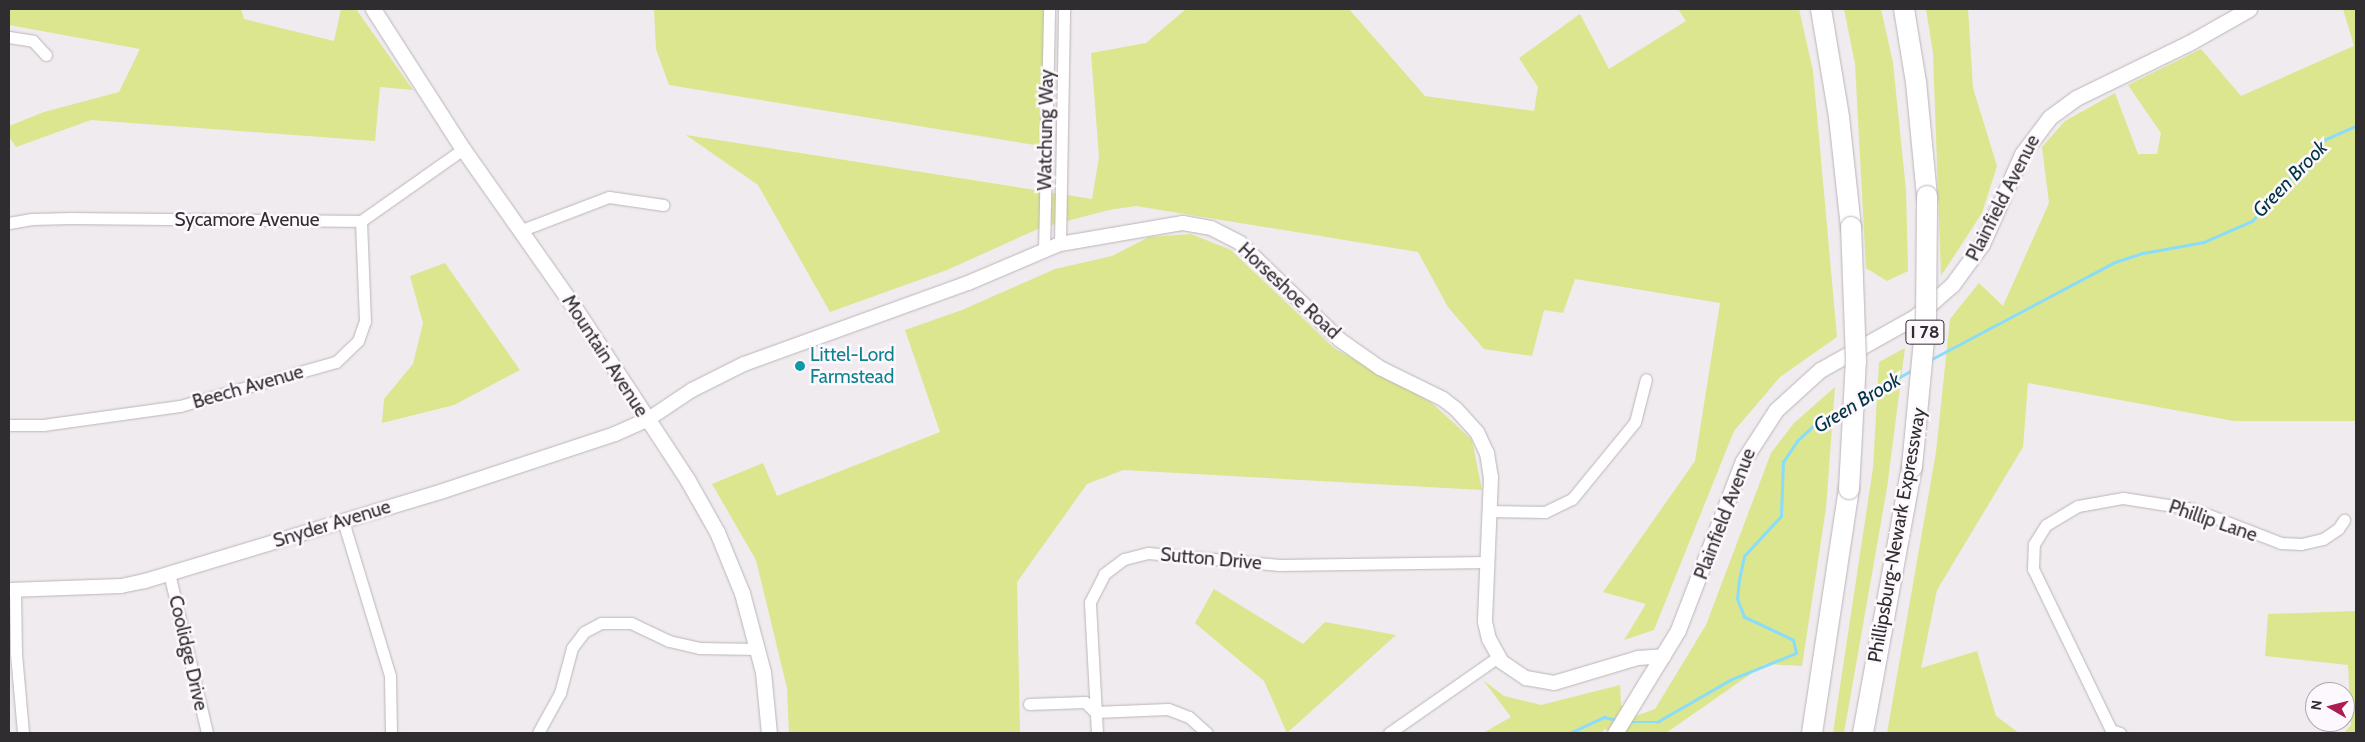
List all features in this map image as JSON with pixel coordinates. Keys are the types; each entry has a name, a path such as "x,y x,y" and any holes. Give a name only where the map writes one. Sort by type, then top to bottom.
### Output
{"highway":[{"path":"1812,733 1849,489 1856,361 1851,226 1839,117 1822,9"},
{"name":"Phillipsburg-Newark Expressway","path":"1863,733 1912,466 1926,320 1927,196 1916,82 1904,9"}],"main road":[{"name":"Mountain Avenue","path":"373,9 463,149 522,230 647,420 717,532 742,593 757,649 762,672 769,733"},
{"name":"Plainfield Avenue","path":"1616,732 1664,656 1690,603 1743,461 1776,410 1820,370 1915,317 1952,285 1982,244 2022,154 2050,117 2076,98 2188,43 2248,9"}],"street":[{"name":"Watchung Way","path":"1044,251 1049,9"},
{"name":"Watchung Way","path":"1060,244 1064,9"},
{"path":"9,37 33,41 46,55"},
{"path":"361,221 463,149"},
{"path":"522,230 609,198 663,205"},
{"name":"Sycamore Avenue","path":"9,223 32,218 361,221"},
{"name":"Beech Avenue","path":"9,425 43,425 180,406 336,362 352,349 365,321 361,221"},
{"name":"Horseshoe Road","path":"647,420 692,390 744,364 968,283 1060,244 1170,223 1197,225 1225,234 1240,244 1340,340 1386,372 1443,399 1469,422 1482,442 1490,465 1485,622 1488,639 1498,656 1526,678 1554,683 1638,658 1664,656"},
{"path":"1489,511 1545,512 1572,498 1636,422 1646,379"},
{"name":"Snyder Avenue","path":"12,590 121,586 343,521 587,443 647,420"},
{"name":"Phillip Lane","path":"2113,732 2033,569 2034,544 2046,524 2078,506 2123,498 2193,509 2281,543 2301,544 2323,539 2338,530 2344,520"},
{"path":"343,521 390,676 391,733"},
{"name":"Sutton Drive","path":"1096,733 1090,602 1104,574 1124,559 1148,553 1279,565 1488,562"},
{"name":"Coolidge Drive","path":"169,573 206,733"},
{"path":"12,590 22,733"},
{"path":"538,733 560,693 572,648 584,632 601,623 631,623 669,641 699,648 757,649"},
{"path":"1389,733 1498,656"},
{"path":"1029,704 1086,702 1095,712 1168,709 1189,717 1207,733"}],"green space":[{"path":"9,9 241,9 244,19 334,41 341,9 356,9 413,90 380,87 375,141 91,120 16,147 9,137 9,126 44,112 119,92 140,49 9,25"},
{"path":"654,9 1046,9 1041,146 669,85 656,49"},
{"path":"1186,9 1349,9 1425,96 1534,111 1538,87 1519,58 1580,14 1609,69 1686,21 1678,9 1799,9 1813,71 1837,337 1780,377 1734,431 1654,630 1624,640 1646,604 1603,592 1695,461 1720,303 1575,279 1563,313 1544,310 1532,356 1484,349 1448,307 1418,252 1136,206 1109,210 1040,228 947,270 830,312 758,185 686,135 1092,199 1099,157 1091,53 1146,43"},
{"path":"1844,9 1881,9 1893,63 1906,190 1908,271 1887,281 1866,268 1855,64"},
{"path":"1926,9 1968,9 1973,88 1997,166 1982,213 1941,276 1933,53"},
{"path":"2343,9 2356,9 2356,421 2234,421 2028,383 2023,447 1937,590 1921,668 1977,651 1996,716 2019,733 1887,733 1936,452 1950,319 1979,283 2003,306 2049,203 2042,147 2065,121 2115,93 2138,154 2157,154 2161,133 2128,85 2201,49 2241,96 2354,46"},
{"path":"1191,234 1231,250 1334,348 1432,403 1472,440 1482,490 1123,470 1087,484 1017,582 1020,733 789,733 787,688 756,560 712,484 763,463 777,496 940,432 905,330 962,310 1055,269 1112,256 1149,237"},
{"path":"445,263 520,370 454,405 382,423 384,399 413,364 423,323 410,276"},
{"path":"1905,348 1887,488 1844,733 1833,733 1873,468 1879,362"},
{"path":"1835,387 1826,508 1802,666 1765,664 1666,733 1614,733 1605,729 1601,733 1483,733 1511,717 1483,680 1504,696 1541,705 1620,685 1621,705 1636,716 1655,709 1706,625 1771,453 1794,423"},
{"path":"1214,589 1303,644 1325,622 1396,635 1287,733 1264,681 1195,623"},
{"path":"2356,611 2356,733 2344,733 2355,732 2355,682 2349,682 2348,665 2265,656 2268,614"}],"waterway":[{"name":"Green Brook","path":"1930,360 2115,262 2143,253 2204,242 2252,221 2324,140 2356,126"},
{"name":"Green Brook","path":"1863,398 1912,370"},
{"name":"Green Brook","path":"1627,722 1657,722 1730,680 1796,653 1793,640 1744,617 1737,599 1739,580 1744,556 1781,516 1783,462 1797,441 1813,426 1845,408"},
{"name":"Green Brook","path":"1570,733 1604,717 1617,720"}],"place":[{"name":"Littel-Lord Farmstead","path":"800,366"}]}
